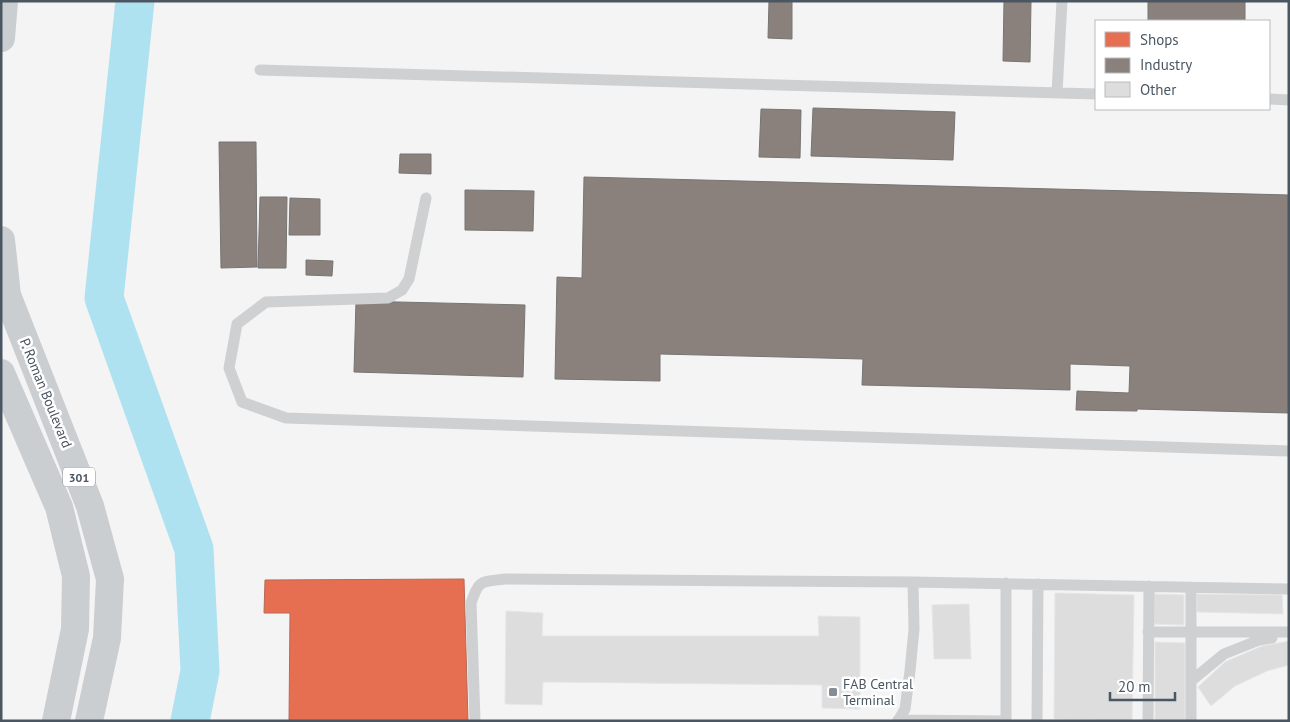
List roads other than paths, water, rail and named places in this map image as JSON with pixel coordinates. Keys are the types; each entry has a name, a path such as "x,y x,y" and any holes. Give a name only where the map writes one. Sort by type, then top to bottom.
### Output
{"main road":[{"path":"1,38 4,1"},
{"name":"P. Roman Boulevard","path":"1,240 7,295 90,506 110,580 107,638 89,721"},
{"name":"301","path":"1,373 59,507 76,576 75,629 56,721"}],"lane":[{"path":"1057,93 1062,1"},
{"path":"260,70 1095,94"},
{"path":"1270,99 1289,100"},
{"path":"426,198 410,279 402,290 388,298 266,302 237,324 229,368 242,402 286,418 1289,450"},
{"path":"475,721 470,603 476,588 483,582 505,579 913,582 1289,589"},
{"path":"898,720 905,710 910,671 914,629 913,582"},
{"path":"898,720 1006,720 1006,583"},
{"path":"1037,721 1038,584"},
{"path":"1148,721 1149,586"},
{"path":"1191,587 1191,721"},
{"path":"1148,632 1289,634"},
{"path":"1191,681 1224,654 1259,640 1289,634"}],"waterway":[{"path":"135,1 104,298 194,549 200,671 190,721"}],"place":[{"name":"FAB Central Terminal","path":"833,692"}]}
